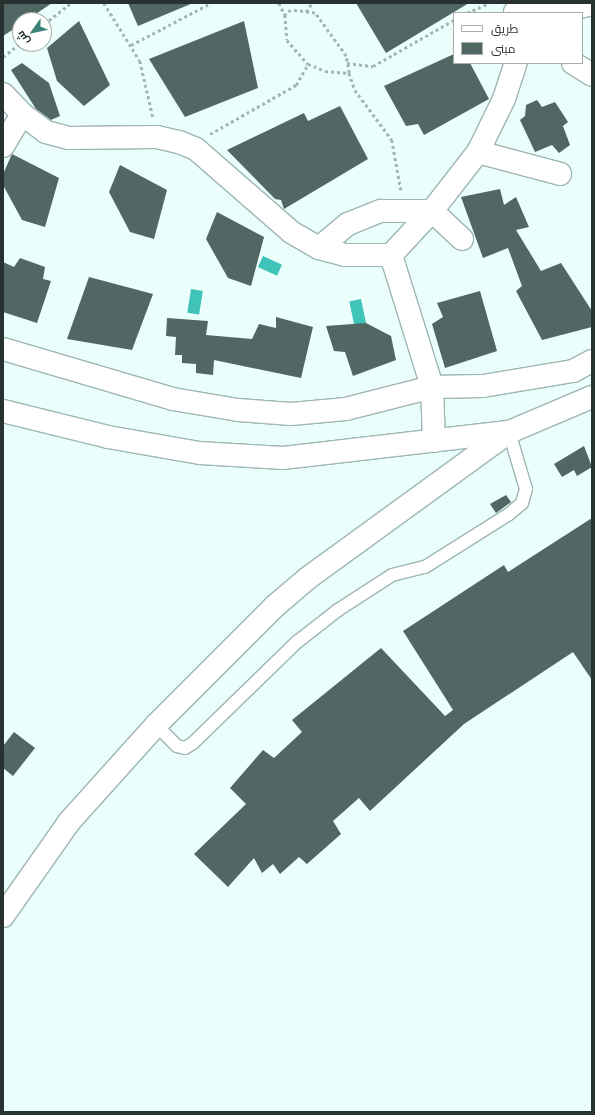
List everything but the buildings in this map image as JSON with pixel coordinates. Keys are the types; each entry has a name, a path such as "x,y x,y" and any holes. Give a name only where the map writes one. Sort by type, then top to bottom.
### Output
{"street":[{"path":"514,9 560,11 592,4"},
{"path":"3,94 22,114 46,132 68,138 157,137 196,149 291,232 319,248 345,255 391,254 432,211 478,152 504,99 516,64"},
{"path":"575,64 592,75"},
{"path":"3,146 22,114"},
{"path":"478,152 560,174"},
{"path":"319,248 348,224 363,216 381,211 432,211 462,239"},
{"path":"391,254 432,387 434,441"},
{"path":"3,349 173,399 238,410 291,414 346,409 432,387 483,386 573,371 592,361"},
{"path":"3,916 68,822 156,725 239,641 308,578 509,432 592,397"},
{"path":"3,411 108,438 200,453 283,458 509,432"}],"lane":[{"path":"156,725 177,746 185,748 194,744 297,642 338,610 392,575 425,567 509,514 522,502 526,488 509,432"}],"path":[{"path":"52,18 71,3"},
{"path":"104,3 140,61 157,137"},
{"path":"131,45 211,3"},
{"path":"279,3 285,15 287,40 308,64 325,71 349,73"},
{"path":"306,12 312,3"},
{"path":"469,12 489,3"},
{"path":"285,15 292,10 315,13 332,33 347,63 355,90 392,140 404,210"},
{"path":"347,63 373,66 453,21"},
{"path":"3,57 12,50"},
{"path":"196,149 216,128 296,85 308,64"}],"water":[{"path":"263,256 282,265 277,276 258,267"},
{"path":"191,289 203,291 199,315 187,313"},
{"path":"361,299 366,323 354,326 349,301"}]}
